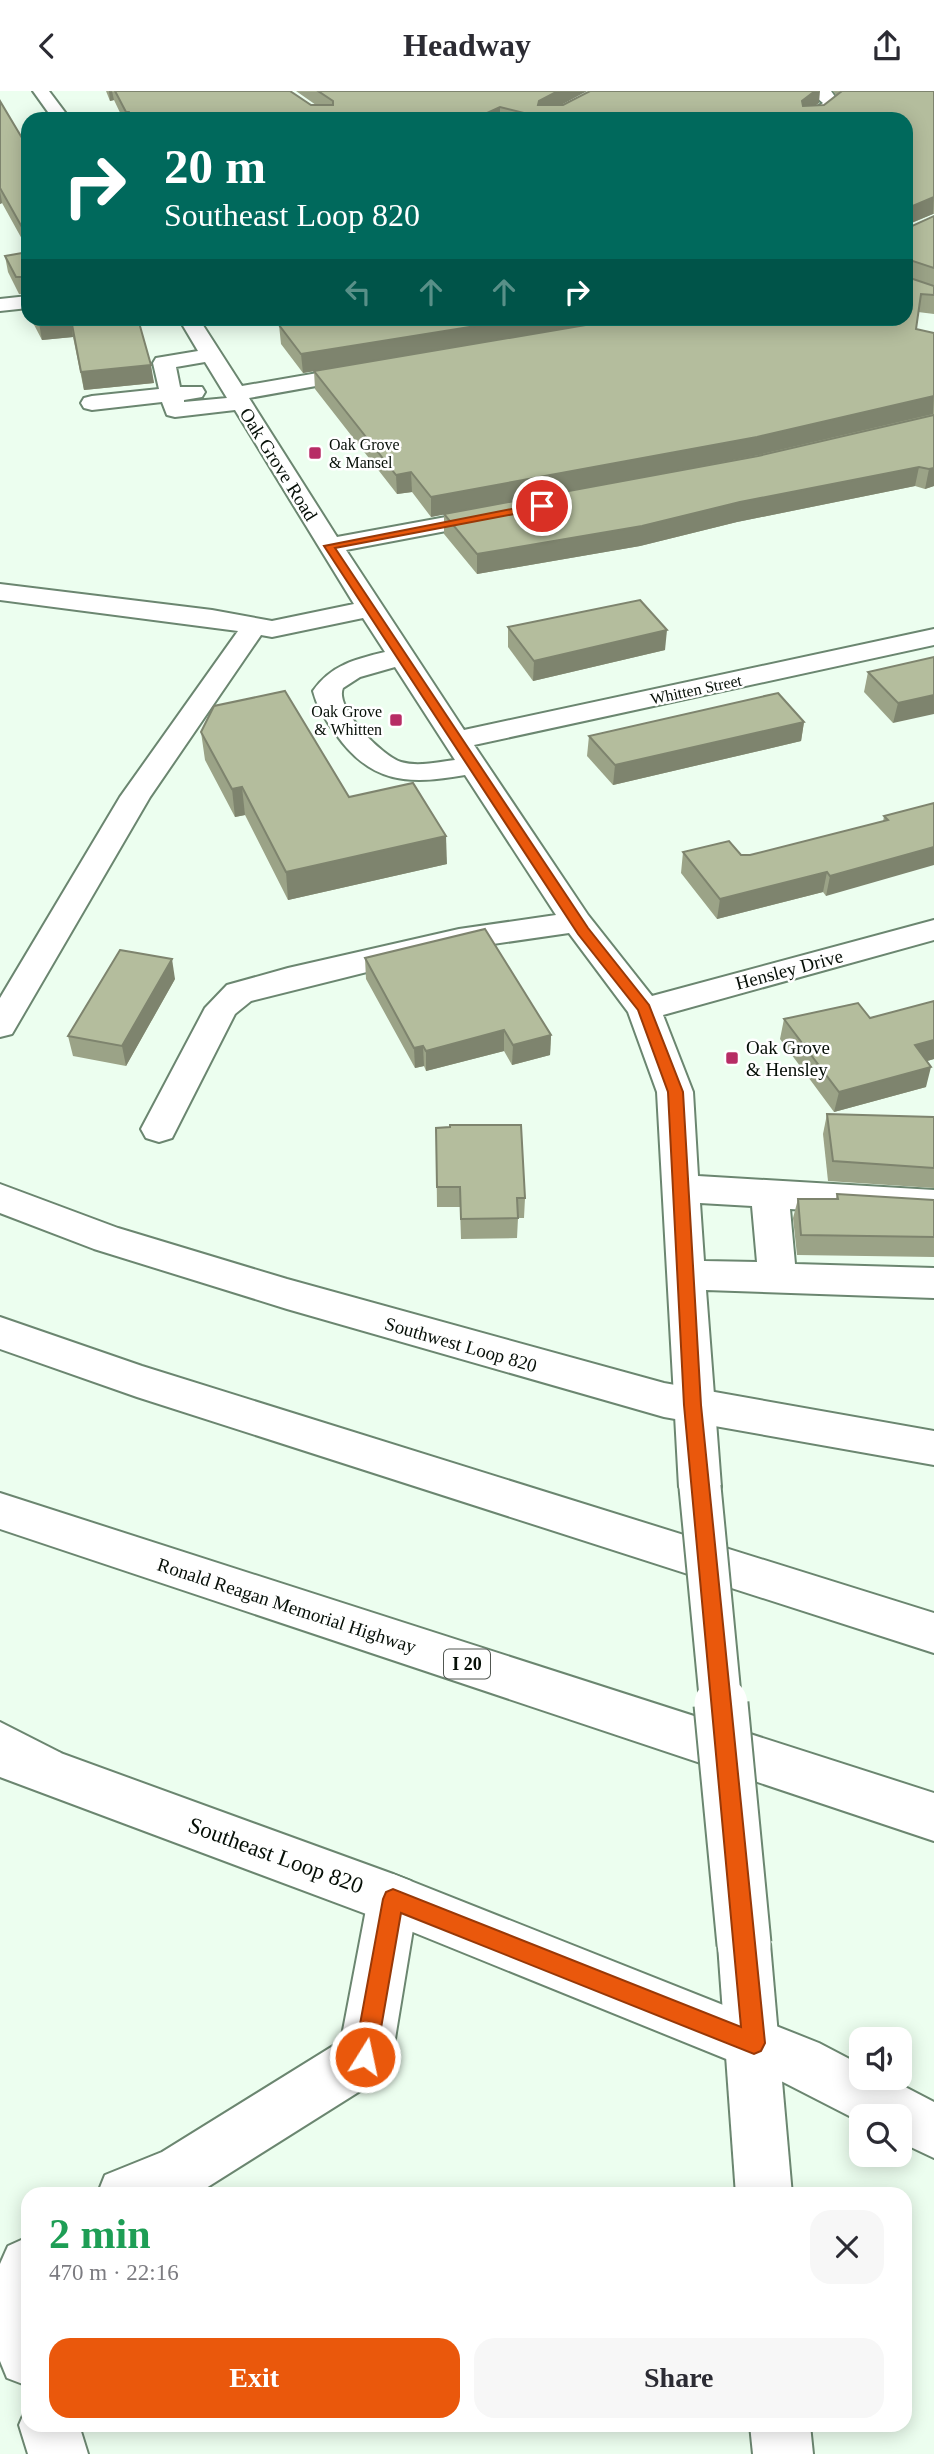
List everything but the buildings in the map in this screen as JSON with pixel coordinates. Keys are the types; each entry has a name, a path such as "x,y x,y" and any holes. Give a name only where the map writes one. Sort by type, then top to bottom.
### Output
{"main road":[{"path":"41,91 57,112"},
{"path":"817,91 825,94 832,104 820,112"},
{"path":"0,305 21,303"},
{"name":"Oak Grove Road","path":"193,326 370,609 577,922 644,1009 676,1092 693,1405 754,2043 763,2187"},
{"path":"171,396 164,363 212,355"},
{"path":"92,403 171,396 236,395 389,367"},
{"path":"329,546 522,510"},
{"path":"0,592 212,618 272,629 370,609"},
{"path":"0,1026 135,797 254,626"},
{"name":"Whitten Street","path":"403,657 348,671 334,681 327,691 329,703 365,754 382,765 407,772 432,772 465,753 934,637"},
{"path":"159,1129 222,1008 239,993 459,939 577,922"},
{"name":"Hensley Drive","path":"644,1009 934,930"},
{"path":"681,1188 770,1194 830,1238 879,1269 929,1274"},
{"path":"770,1194 777,1278"},
{"name":"Southwest Loop 820","path":"0,1198 107,1239 287,1294 664,1400 934,1448"},
{"path":"686,1275 777,1278 871,1210 921,1208"},
{"path":"0,1333 137,1381 934,1633"},
{"name":"Ronald Reagan Memorial Highway","path":"0,1511 934,1817"},
{"name":"Southeast Loop 820","path":"0,1744 22,1761 393,1899 800,2062 934,2131"},
{"path":"145,2187 180,2173 365,2057 393,1899"},
{"path":"21,2313 21,2334"},
{"path":"51,2432 58,2454"},
{"path":"781,2432 783,2454"}],"place":[{"name":"Oak Grove & Mansel","path":"315,453"},
{"name":"Oak Grove & Whitten","path":"396,720"},
{"name":"Oak Grove & Hensley","path":"732,1058"}],"route":[{"path":"365,2057 393,1899 754,2043 693,1405 676,1092 644,1009 583,931 329,546 542,506"}]}
